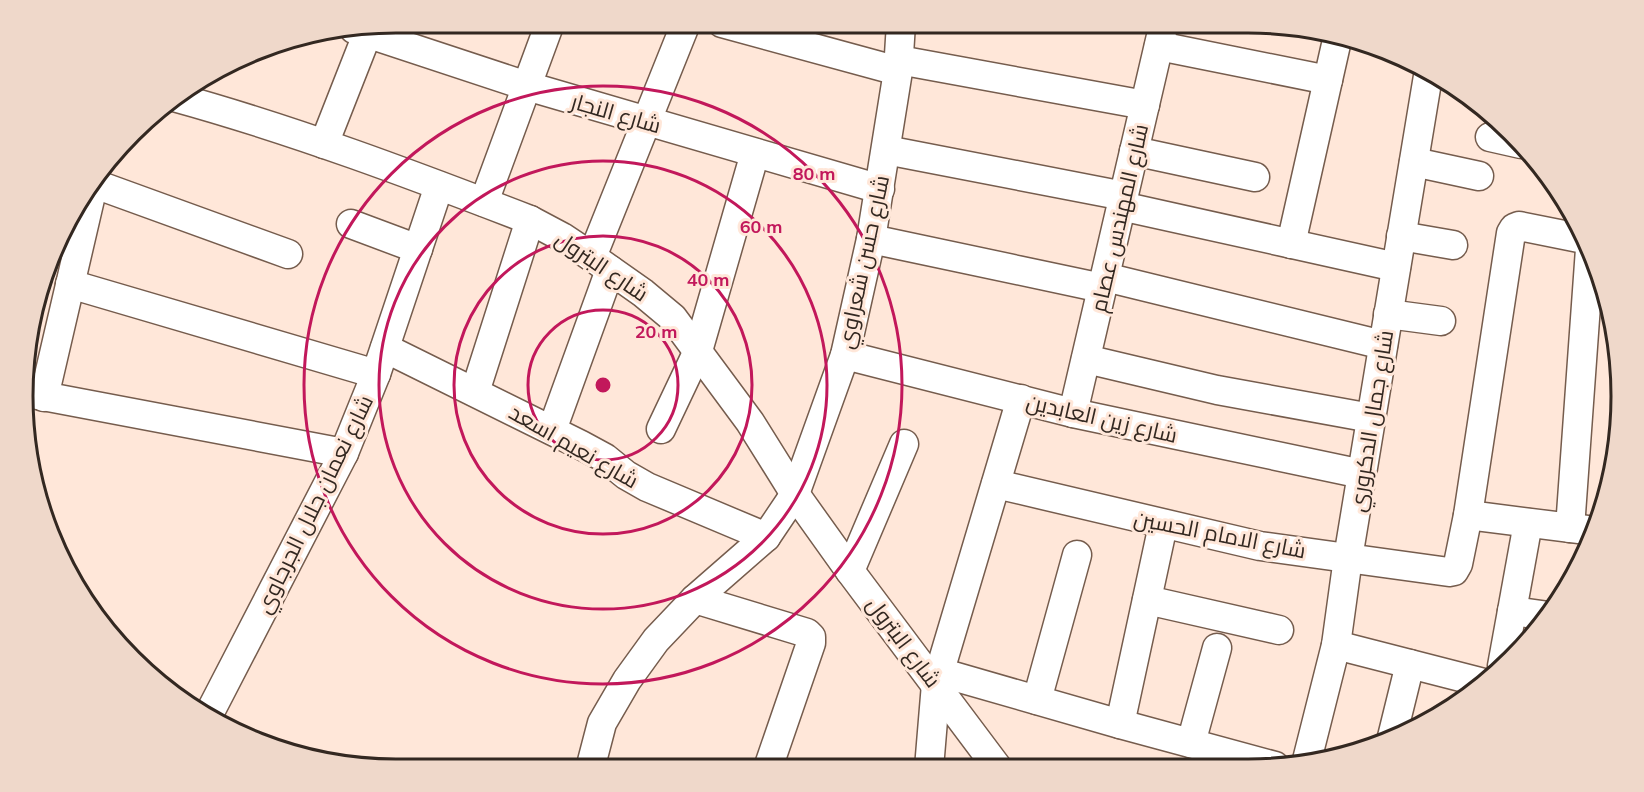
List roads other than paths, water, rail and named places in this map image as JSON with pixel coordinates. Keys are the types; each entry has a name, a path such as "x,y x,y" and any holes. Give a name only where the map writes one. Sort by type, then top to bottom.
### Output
{"street":[{"path":"484,202 546,33"},
{"path":"552,430 646,122 682,33"},
{"path":"766,33 898,66 1145,105"},
{"name":"شارع حسن شعراوي","path":"593,759 602,723 627,680 656,640 695,599 766,537 795,494 845,355 880,189 898,66 900,33"},
{"name":"شارع المهندس عصام","path":"1073,413 1161,33"},
{"path":"1178,33 1328,80"},
{"name":"شارع النجار","path":"375,34 527,86 880,189"},
{"path":"324,144 362,35"},
{"path":"1291,244 1336,44"},
{"name":"شارع جمال الدكروري","path":"1309,754 1336,645 1348,558 1427,80"},
{"name":"شارع البترول","path":"186,100 324,144 530,220 562,237 643,293 673,318 698,351 750,422 795,494 850,571 938,678 992,759"},
{"path":"1490,137 1507,141"},
{"path":"886,150 1123,201 1291,244 1396,267"},
{"path":"1134,151 1255,177"},
{"path":"661,429 698,351 755,153"},
{"path":"1414,162 1479,176"},
{"name":"شارع نعمان جلال الجرجاوي","path":"212,709 344,453 381,361 439,186"},
{"path":"99,187 288,254"},
{"path":"90,200 70,284 36,395 344,453"},
{"path":"475,392 530,220"},
{"path":"351,224 418,249"},
{"path":"1571,230 1519,226 1511,233 1468,515 1583,529 1589,273"},
{"path":"1401,236 1453,245"},
{"path":"871,239 1103,283 1383,345"},
{"name":"شارع نعيم اسعد","path":"70,284 381,361 475,392 605,458 626,475 647,487 766,537"},
{"path":"1389,314 1441,321"},
{"name":"شارع زين العابدين","path":"845,355 1073,413 1362,474"},
{"path":"1086,360 1217,390 1371,418"},
{"path":"930,759 938,678 1021,399"},
{"path":"850,571 904,444"},
{"name":"شارع الامام الحسين","path":"996,484 1260,546 1446,571 1454,571 1458,566 1468,515"},
{"path":"1504,654 1528,523"},
{"path":"1120,724 1163,525"},
{"path":"1037,700 1077,555"},
{"path":"695,599 807,633 811,637 811,643 771,759"},
{"path":"1147,600 1279,630"},
{"path":"1512,611 1538,614"},
{"path":"1336,645 1473,680"},
{"path":"1191,743 1217,648"},
{"path":"1394,728 1410,664"},
{"path":"938,678 1037,700 1249,759"}]}
